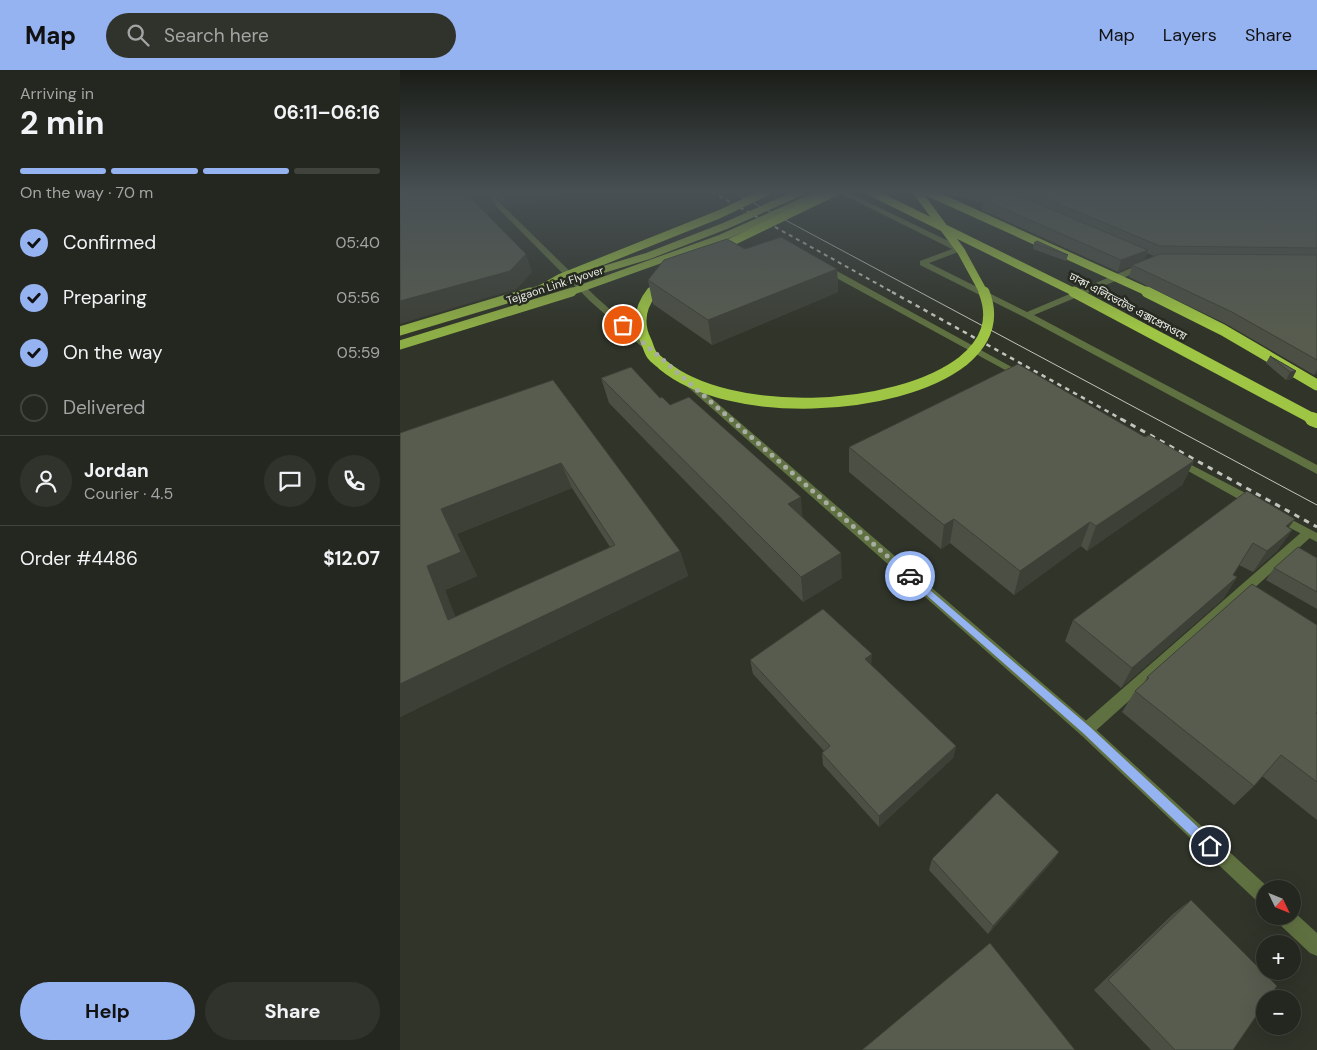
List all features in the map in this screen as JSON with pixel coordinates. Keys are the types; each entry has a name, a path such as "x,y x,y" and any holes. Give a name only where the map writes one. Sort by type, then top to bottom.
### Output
{"highway":[{"path":"541,289 560,278 661,238"},
{"path":"701,256 739,238"},
{"path":"673,273 647,297 641,314 640,324 642,336 654,357 676,375 710,390 773,402 804,404 864,400 909,389 940,375 964,360 981,344 989,328 988,300 978,279 950,238"},
{"name":"ঢাকা এলিভেটেড এক্সপ্রেসওয়ে","path":"964,238 1093,301 1317,421"},
{"name":"ঢাকা এলিভেটেড এক্সপ্রেসওয়ে","path":"1033,238 1159,296 1317,384"}],"main road":[{"name":"Tejgaon Link Flyover","path":"400,331 648,256 695,238"},
{"name":"Tejgaon Link Flyover","path":"400,345 557,297 627,273 719,238"}],"street":[{"path":"531,238 593,299 1086,730 1256,889"},
{"path":"935,238 958,249 923,263 1027,315 1317,470"},
{"path":"1027,315 1155,261 1147,257"},
{"path":"810,259 1028,379"},
{"path":"1086,730 1313,535 1168,456"},
{"path":"1295,925 1317,946"}],"building":[{"path":"400,238 510,238 526,254 510,271 400,301"},
{"path":"782,238 837,269 708,320 648,280 664,260 727,239 745,249"},
{"path":"1070,238 1119,238 1148,250 1121,260"},
{"path":"1140,238 1317,238 1317,248 1160,246"},
{"path":"1037,241 1068,255 1034,243"},
{"path":"1160,254 1317,255 1317,360 1232,312 1132,265"},
{"path":"1270,356 1296,371 1290,372"},
{"path":"1018,364 1145,437 1149,435 1194,461 1096,526 1090,522 1020,571 954,519 944,525 849,447"},
{"path":"631,367 660,398 662,397 670,405 689,397 801,497 788,504 841,553 801,577 601,378"},
{"path":"553,380 680,551 400,684 400,433","holes":["561,463 615,545 448,620 427,566 461,552 441,509"]},
{"path":"1247,491 1295,519 1286,526 1292,530 1267,551 1253,543 1233,575 1237,577 1132,668 1073,620"},
{"path":"1298,547 1317,558 1317,592 1274,568"},
{"path":"1252,584 1317,625 1317,782 1281,755 1254,786 1135,691 1149,678 1147,677"},
{"path":"823,609 872,654 865,659 956,746 879,816 822,753 830,746 750,660"},
{"path":"997,793 1059,852 993,926 932,859"},
{"path":"1191,900 1256,965 1256,980 1271,980 1277,986 1274,990 1256,990 1256,1016 1233,1050 1175,1050 1108,980"},
{"path":"990,943 1075,1050 862,1050"}],"tram line":[{"path":"818,238 1317,505"}],"railway":[{"path":"794,238 894,293"},
{"path":"892,292 1123,420"},
{"path":"1121,419 1317,527"}],"way so far":[{"path":"623,325 910,576"}],"route":[{"path":"910,576 1086,730 1210,846"}]}
